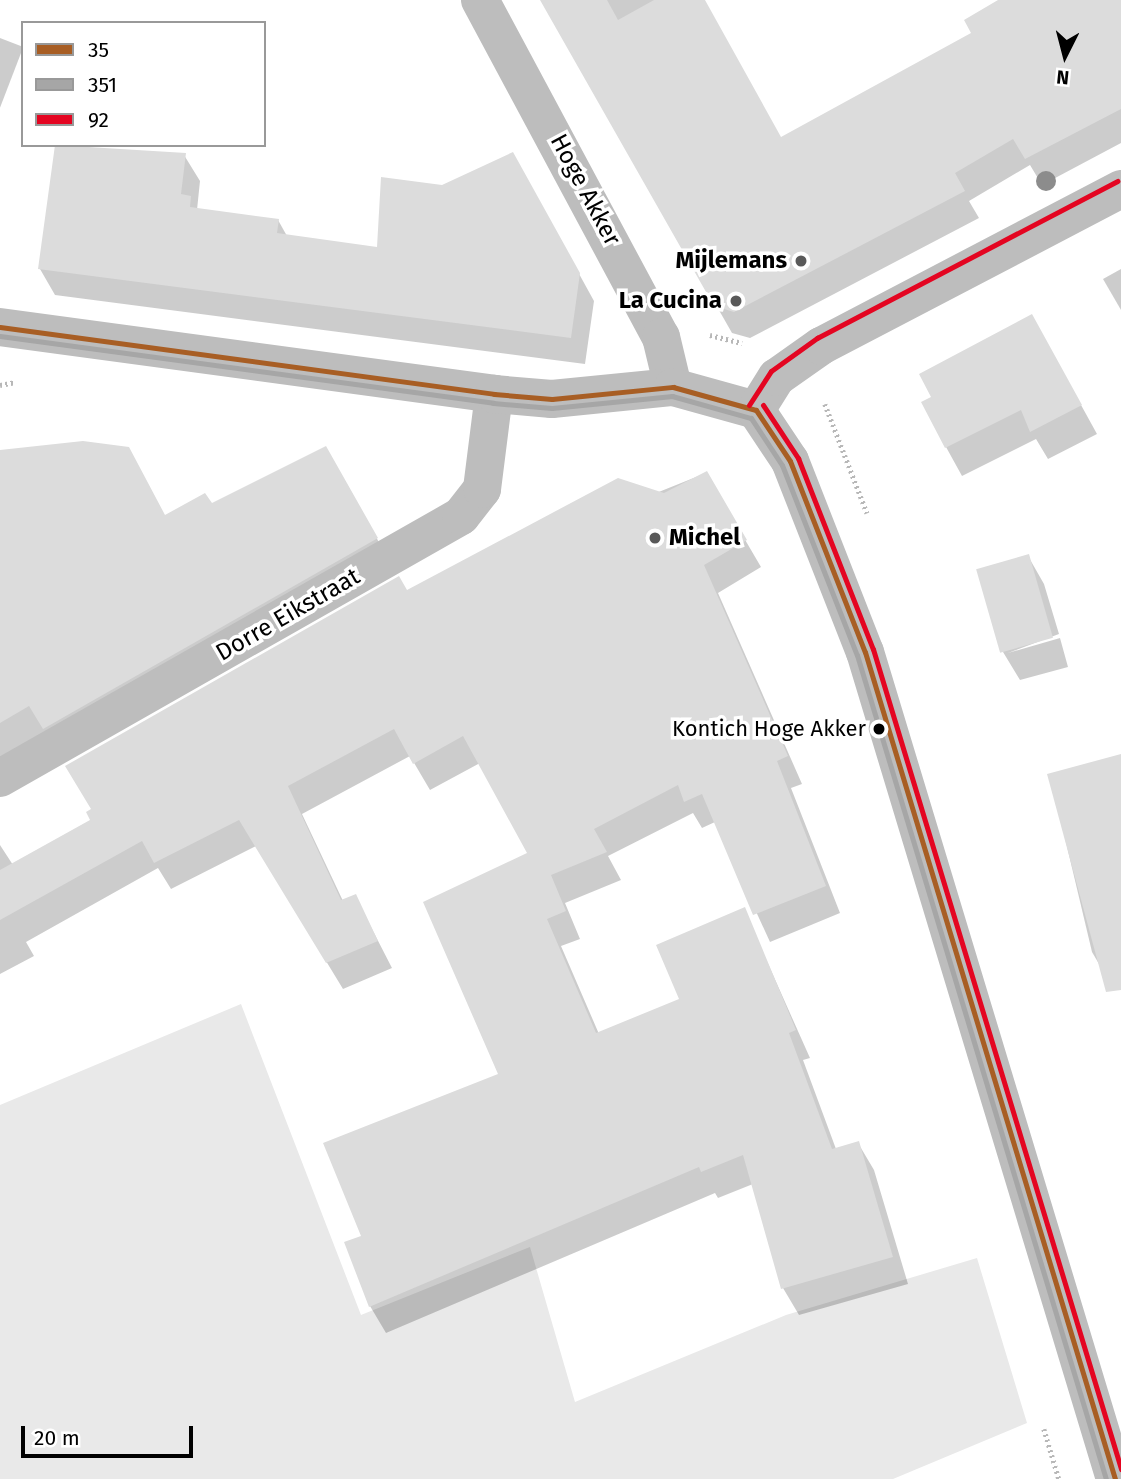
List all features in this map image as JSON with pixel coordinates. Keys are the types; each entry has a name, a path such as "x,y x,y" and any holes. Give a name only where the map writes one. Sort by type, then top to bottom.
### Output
{"street":[{"name":"Hoge Akker","path":"480,0 661,337 673,387"},
{"path":"757,410 777,377 821,346 1121,189"},
{"path":"0,327 494,394 552,399 673,387 757,410 790,461 864,652 1115,1479"},
{"name":"Dorre Eikstraat","path":"0,778 461,516 482,489 494,394"}],"shaded area":[{"path":"241,1004 361,1315 530,1247 575,1402 786,1315 977,1258 1027,1423 893,1479 0,1479 0,1105"}],"building":[{"path":"540,0 607,0 618,20 654,0 705,0 781,137 971,33 964,20 998,0 1121,0 1121,109 1025,159 1013,139 955,173 965,191 734,312 714,306"},
{"path":"55,147 88,147 186,153 181,194 191,196 190,207 279,219 277,233 377,247 381,177 442,185 513,152 580,273 571,338 38,269"},
{"path":"1032,314 1082,405 1030,432 1021,410 945,448 921,402 931,397 919,374"},
{"path":"83,441 129,447 165,515 205,493 212,503 326,446 378,538 43,729 29,706 0,723 0,450"},
{"path":"707,471 747,540 704,565 788,756 777,761 826,886 753,915 702,794 684,802 678,785 594,829 607,852 551,875 566,911 547,919 596,1033 679,999 656,945 745,907 796,1030 789,1033 832,1149 859,1141 893,1257 781,1289 743,1155 701,1172 699,1167 369,1307 344,1242 361,1236 323,1143 498,1074 423,902 527,853 463,736 413,764 394,729 288,786 341,900 356,894 378,941 326,963 239,820 154,863 142,841 0,920 0,870 90,820 86,812 91,809 65,766 399,576 407,590 618,478 664,493"},
{"path":"1029,554 1053,638 1000,653 976,569"},
{"path":"1121,754 1121,990 1106,992 1047,774"}],"transit line":[{"name":"92","path":"749,405 771,371 817,338 1117,181"},
{"name":"35","path":"0,327 494,394 552,399 673,387 756,410 790,461 865,652 1115,1479"},
{"name":"351","path":"0,336 493,403 552,408 672,396 751,418 782,465 857,655 1106,1479"},
{"name":"92","path":"763,405 798,458 873,649 1121,1469"}],"place":[{"name":"Mijlemans","path":"801,261"},
{"name":"La Cucina","path":"736,301"},
{"name":"Michel","path":"655,538"},
{"name":"Kontich Hoge Akker","path":"879,729"}]}
